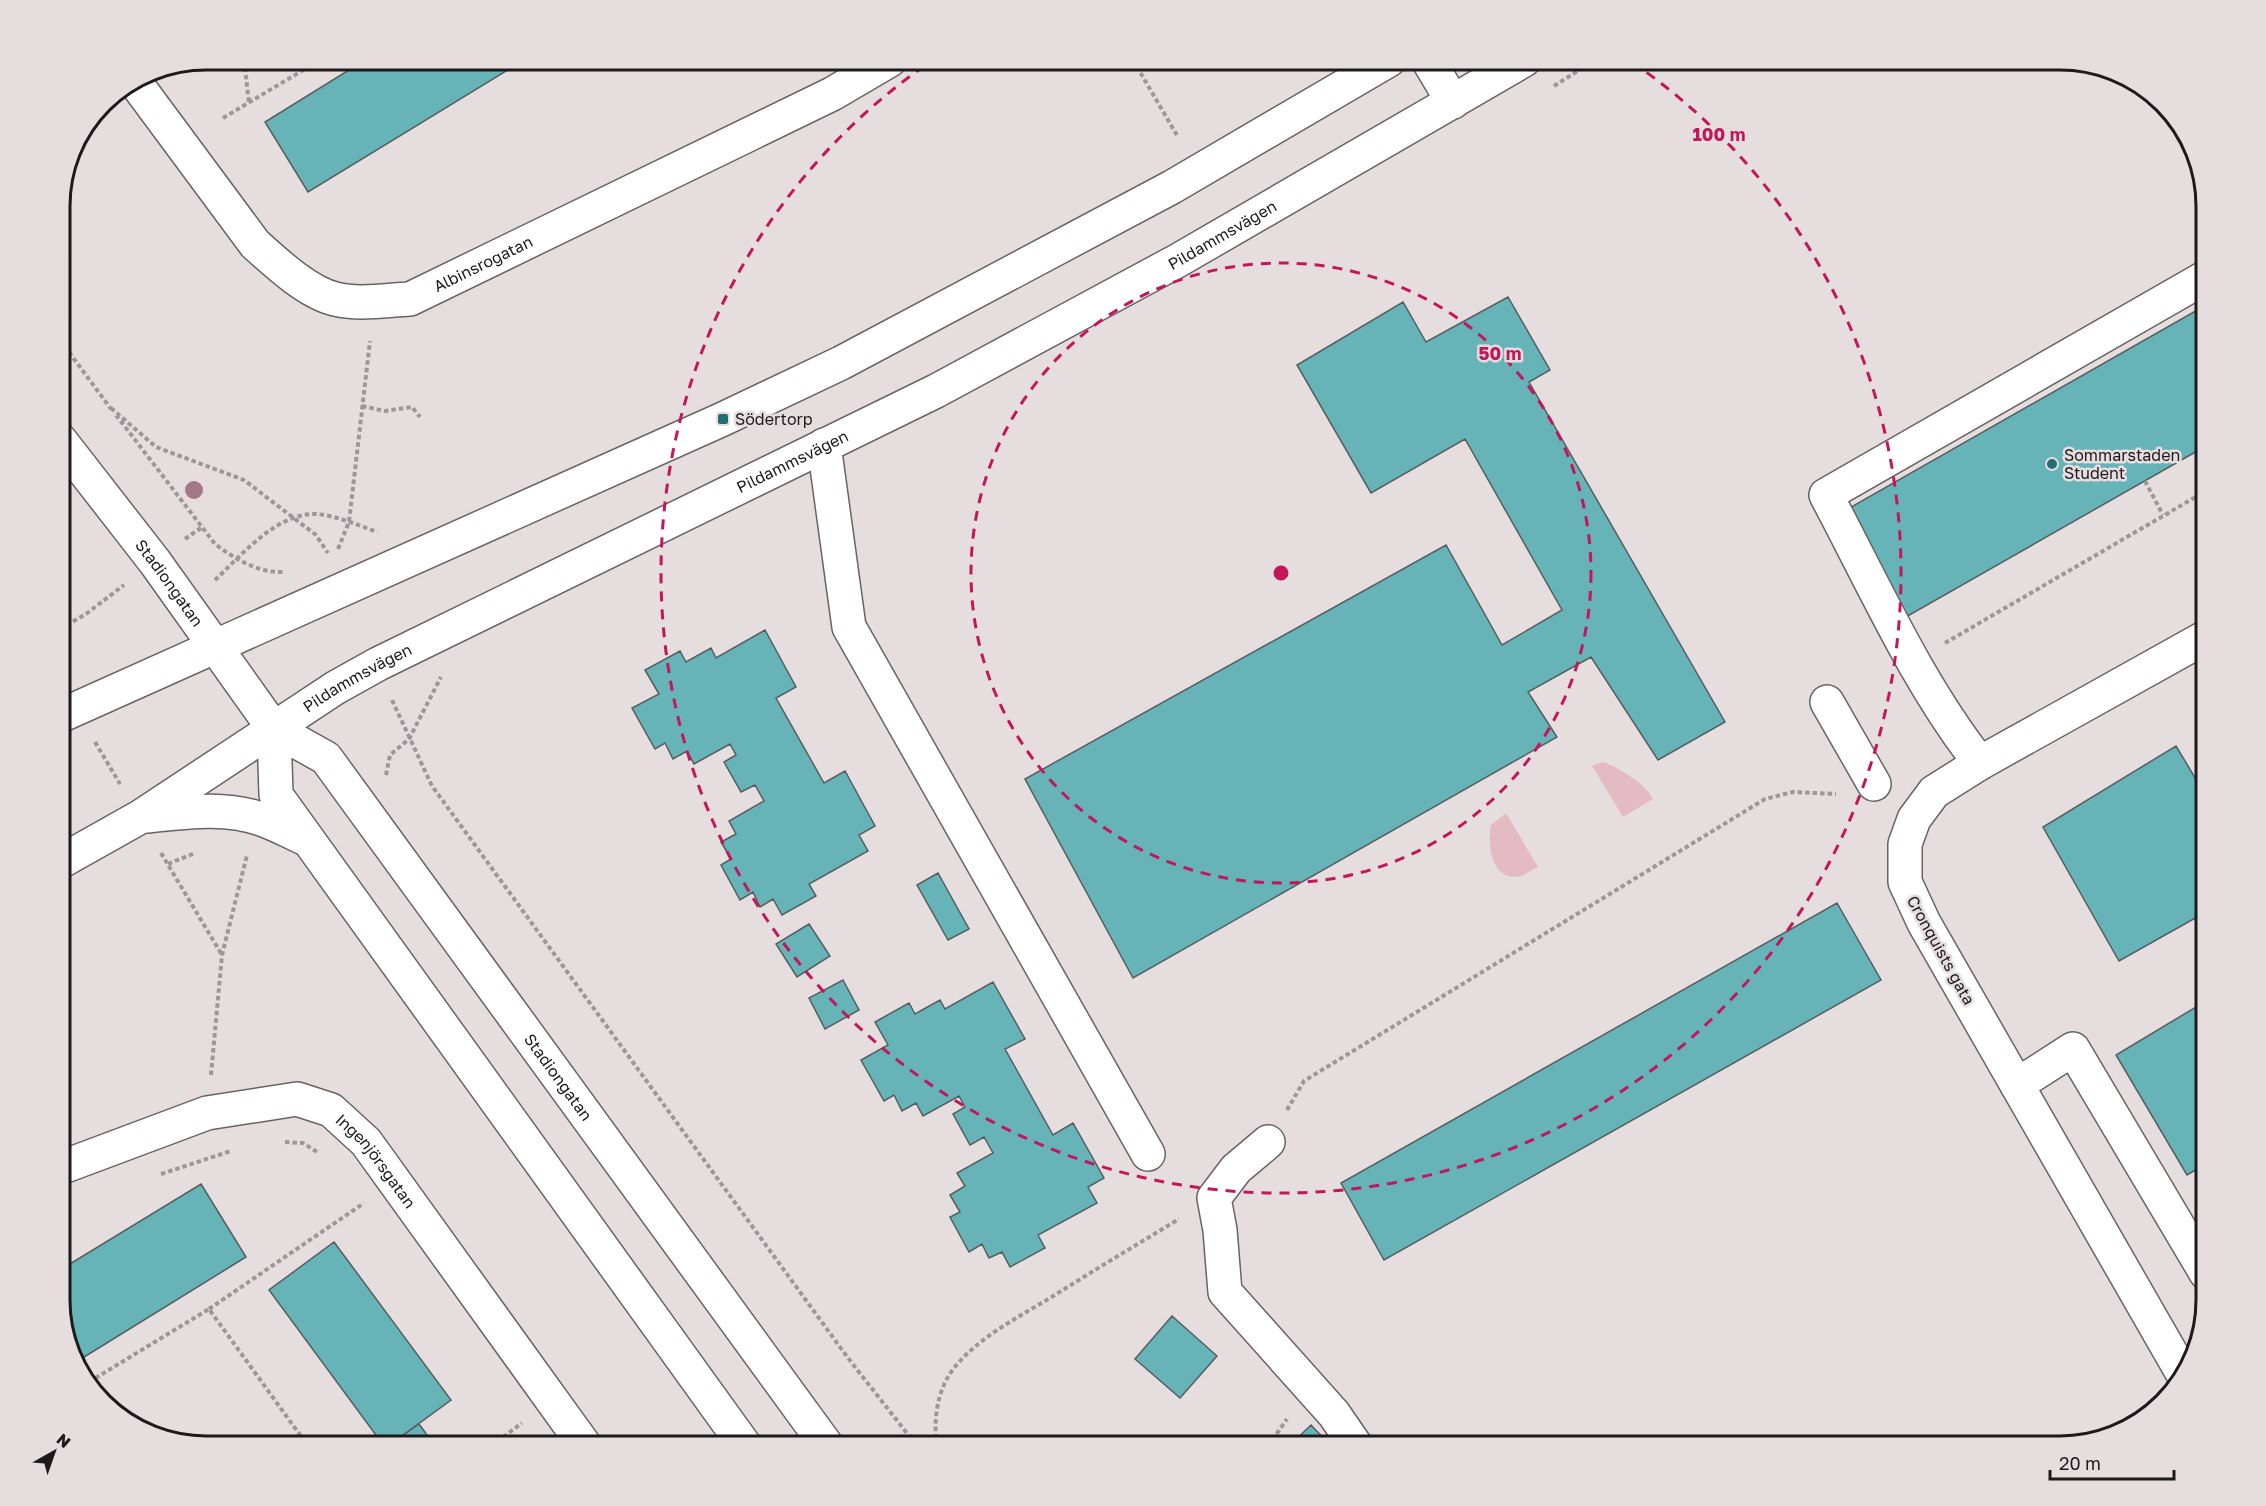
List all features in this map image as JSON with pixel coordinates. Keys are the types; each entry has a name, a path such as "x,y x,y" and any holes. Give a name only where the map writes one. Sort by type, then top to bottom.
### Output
{"main road":[{"name":"Albinsrogatan","path":"140,89 255,244 277,264 304,283 335,299 375,301 410,299 832,94 873,70"},
{"path":"71,711 216,646 341,573 429,551 841,363 1172,187 1372,70"},
{"path":"1434,70 1453,102"},
{"name":"Pildammsvägen","path":"71,856 140,817 335,688 378,664 936,391 1177,261 1507,70"},
{"path":"1980,763 1956,732 1915,661 1826,495 2196,283"},
{"path":"825,445 849,627 1148,1154"},
{"name":"Stadiongatan","path":"71,454 187,606 274,729 326,758 820,1436"},
{"name":"Cronquists gata","path":"2178,1365 1924,923 1905,882 1905,844 1914,819 1934,792 1980,763 2196,643"},
{"path":"1827,702 1874,784"},
{"path":"274,729 276,795 738,1436"},
{"path":"140,817 200,810 234,812 264,819 308,840"},
{"path":"2017,1085 2073,1050 2196,1256"},
{"name":"Ingenjörsgatan","path":"71,1164 207,1113 297,1099 331,1110 366,1142 578,1436"},
{"path":"1269,1142 1236,1168 1214,1198 1220,1230 1225,1292 1334,1414 1349,1436"}],"path":[{"path":"245,70 249,103"},
{"path":"223,118 303,70"},
{"path":"1139,70 1178,137"},
{"path":"341,573 375,301"},
{"path":"71,355 215,544 237,560 272,572 293,572"},
{"path":"362,406 385,411 412,407 420,417"},
{"path":"111,408 156,447 244,480 316,535 341,573"},
{"path":"2145,481 2163,515"},
{"path":"1915,661 2196,496"},
{"path":"187,606 265,534 294,517 315,514 349,522 429,551"},
{"path":"71,623 86,614"},
{"path":"378,664 409,740 432,786 848,1358 909,1436"},
{"path":"409,740 443,674"},
{"path":"1269,1142 1304,1081 1765,799 1792,792 1835,794 1874,784"},
{"path":"224,1153 207,1113 222,955 248,851"},
{"path":"274,1141 303,1143 319,1154"},
{"path":"158,1175 234,1150"},
{"path":"359,1196 371,1213"},
{"path":"936,1436 934,1424 941,1392 953,1369 977,1345 1007,1324 1214,1198"},
{"path":"96,1378 209,1309 364,1203"},
{"path":"209,1309 301,1436"},
{"path":"505,1436 525,1421 531,1429"}],"shaded area":[{"path":"1603,762 1631,777 1653,799 1623,817 1592,766"},
{"path":"1506,813 1538,867 1521,876 1511,877 1503,874 1493,860 1490,842 1491,825"}],"building":[{"path":"349,70 508,70 308,192 265,122"},
{"path":"1508,297 1550,370 1529,382 1725,722 1658,760 1591,657 1528,692 1557,737 1133,978 1025,779 1446,545 1502,645 1562,610 1465,439 1371,493 1297,365 1403,302 1426,342"},
{"name":"Sommarstaden Student","path":"2196,311 2196,452 1906,617 1846,510"},
{"path":"765,630 796,687 776,698 824,783 845,771 875,826 859,835 868,851 809,884 816,896 782,915 773,899 760,907 753,892 740,900 721,865 731,859 721,842 736,834 729,821 764,801 755,785 741,792 724,762 736,755 730,744 694,764 687,751 673,759 665,743 655,749 632,708 659,694 645,670 680,651 686,662 711,648 716,658"},
{"path":"2176,746 2196,779 2196,918 2119,961 2043,827"},
{"path":"938,873 969,929 948,940 917,885"},
{"path":"1837,903 1881,980 1384,1260 1341,1183"},
{"path":"809,924 830,956 797,977 776,944"},
{"path":"843,980 859,1010 825,1029 809,998"},
{"path":"993,982 1025,1039 1005,1049 1053,1135 1073,1123 1104,1178 1088,1187 1097,1203 1038,1235 1045,1248 1010,1267 1002,1252 989,1258 982,1244 969,1252 950,1217 960,1212 950,1195 965,1186 957,1173 993,1153 984,1137 970,1145 953,1114 965,1107 959,1096 923,1116 916,1103 902,1111 894,1095 884,1101 861,1060 888,1045 875,1022 909,1003 915,1014 940,1000 945,1009"},
{"path":"2196,1007 2196,1170 2187,1175 2116,1055"},
{"path":"201,1184 246,1257 84,1357 73,1326 71,1263"},
{"path":"334,1242 451,1400 402,1436 377,1436 269,1290"},
{"path":"1172,1316 1217,1356 1180,1398 1135,1359"},
{"path":"419,1424 428,1436 402,1436"},
{"path":"1311,1425 1321,1436 1299,1436"}],"place":[{"name":"Södertorp","path":"723,419"},
{"name":"Sommarstaden Student","path":"2052,464"}]}
